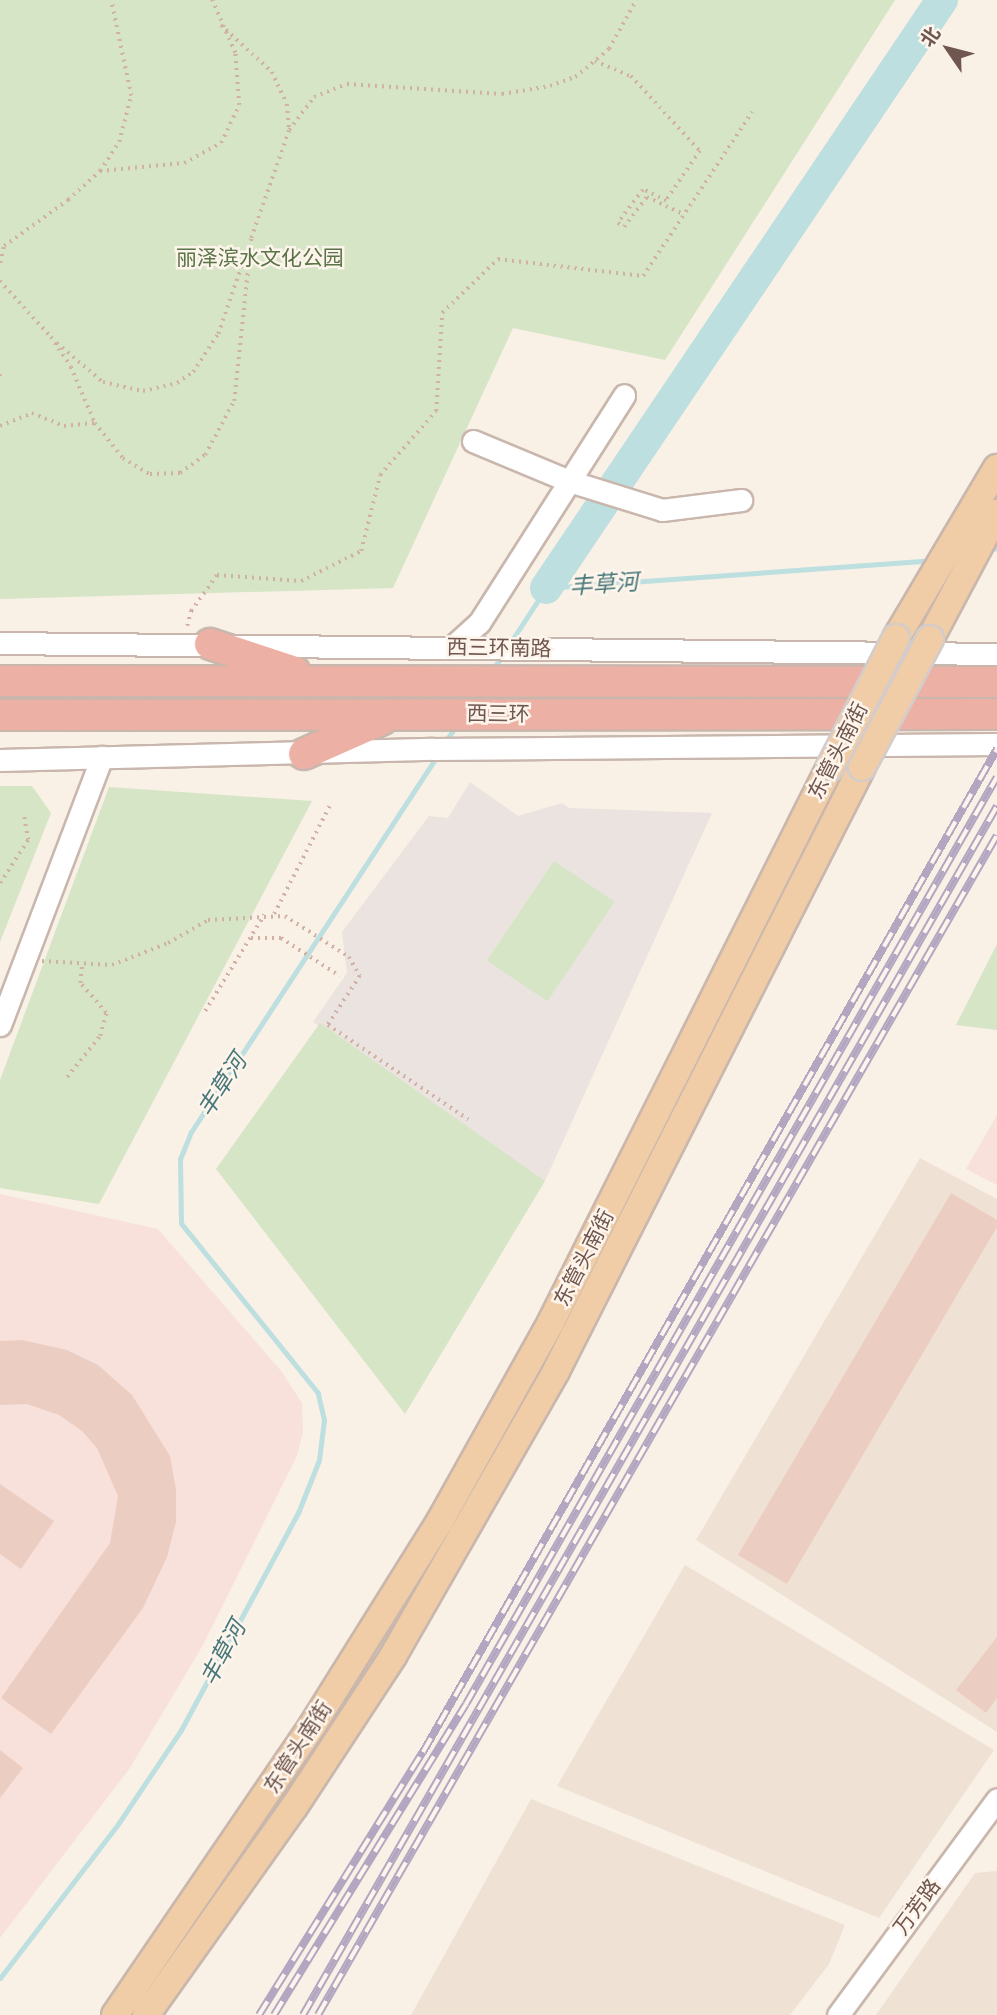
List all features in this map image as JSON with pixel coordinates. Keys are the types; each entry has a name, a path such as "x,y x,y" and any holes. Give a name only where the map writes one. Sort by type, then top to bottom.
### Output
{"highway":[{"path":"196,644 322,681"},
{"name":"西三环","path":"0,681 997,682"},
{"path":"304,754 393,714"},
{"name":"西三环","path":"0,715 997,714"}],"main road":[{"name":"东管头南街","path":"146,2015 294,1807 393,1656 556,1371 862,767 966,570 997,468"},
{"name":"东管头南街","path":"115,2015 312,1726 440,1521 551,1322 896,638 934,574 980,528"}],"street":[{"path":"452,647 479,623 624,395"},
{"path":"474,441 569,481 662,510 741,500"},
{"name":"西三环南路","path":"0,643 997,654"},
{"path":"0,760 433,749 997,744"},
{"path":"0,1025 102,757"},
{"name":"万芳路","path":"838,2015 997,1800"}],"path":[{"path":"0,263 2,247 100,171 119,142 131,96 111,0"},
{"path":"100,171 184,163 221,143 239,105 235,53 220,24 212,0"},
{"path":"0,281 51,337 103,382 143,391 177,383 199,365 218,334 289,130 314,97 347,84 502,94 575,77 609,50 636,0"},
{"path":"220,24 272,72 287,104 289,130"},
{"path":"595,61 631,76 700,151 666,201 643,190 618,223 624,227 647,197 683,214"},
{"path":"196,644 191,611 217,575 300,581 361,551 380,475 436,411 442,313 498,259 643,276 752,111"},
{"path":"51,337 71,367 95,423 123,458 150,474 180,474 205,454 234,401 251,238"},
{"path":"0,374 0,380"},
{"path":"0,426 32,413 64,426 95,423"},
{"path":"274,914 330,805"},
{"path":"0,883 28,840 24,817"},
{"path":"26,956 52,965 112,965 168,943 208,920 274,914 285,916 349,957 360,976 328,1025 468,1119"},
{"path":"205,1011 264,915"},
{"path":"250,938 281,938 340,976"},
{"path":"67,1077 100,1036 106,1013 80,983 82,965"}],"shaded area":[{"path":"470,782 518,816 562,803 569,808 712,813 545,1181 313,1022 347,973 342,932 429,816 448,818"},
{"path":"997,1115 997,1185 966,1169"},
{"path":"920,1158 997,1199 997,1732 696,1540"},
{"path":"0,1194 158,1229 282,1372 302,1403 303,1432 297,1456 203,1645 130,1768 0,1938"},
{"path":"685,1565 994,1750 879,1918 557,1786"},
{"path":"531,1799 845,1925 829,1964 790,2015 411,2015"},
{"path":"997,1871 997,2015 876,2015 975,1873"}],"green space":[{"name":"丽泽滨水文化公园","path":"0,0 895,0 665,360 513,328 393,588 0,599"},
{"path":"0,786 32,786 51,813 0,942"},
{"path":"109,787 312,801 99,1204 0,1188 0,1080"},
{"path":"554,861 615,902 547,1001 487,960"},
{"path":"997,944 997,1030 956,1025"},
{"path":"320,1023 545,1181 405,1414 216,1169"}],"building":[{"path":"951,1193 997,1220 997,1227 787,1584 738,1555"},
{"path":"22,1340 67,1350 98,1365 132,1395 170,1456 176,1490 176,1522 167,1557 143,1608 51,1734 1,1698 110,1543 118,1496 97,1448 82,1431 59,1415 27,1404 0,1405 0,1341"},
{"path":"0,1484 54,1521 21,1569 0,1554"},
{"path":"997,1637 997,1698 986,1713 956,1690"},
{"path":"0,1750 23,1768 0,1798"}],"waterway":[{"path":"546,588 942,0"},
{"name":"丰草河","path":"986,550 997,548"},
{"name":"丰草河","path":"510,643 546,588 932,560"},
{"name":"丰草河","path":"491,672 503,654"},
{"name":"丰草河","path":"445,742 457,724"},
{"name":"丰草河","path":"0,1978 118,1824 181,1730 298,1513 319,1460 324,1420 318,1393 181,1223 180,1159 191,1132 438,754"}],"railway":[{"path":"259,2015 423,1752 997,749"},
{"path":"274,2015 466,1704 997,777"},
{"path":"303,2015 997,806"},
{"path":"318,2015 997,835"}]}
